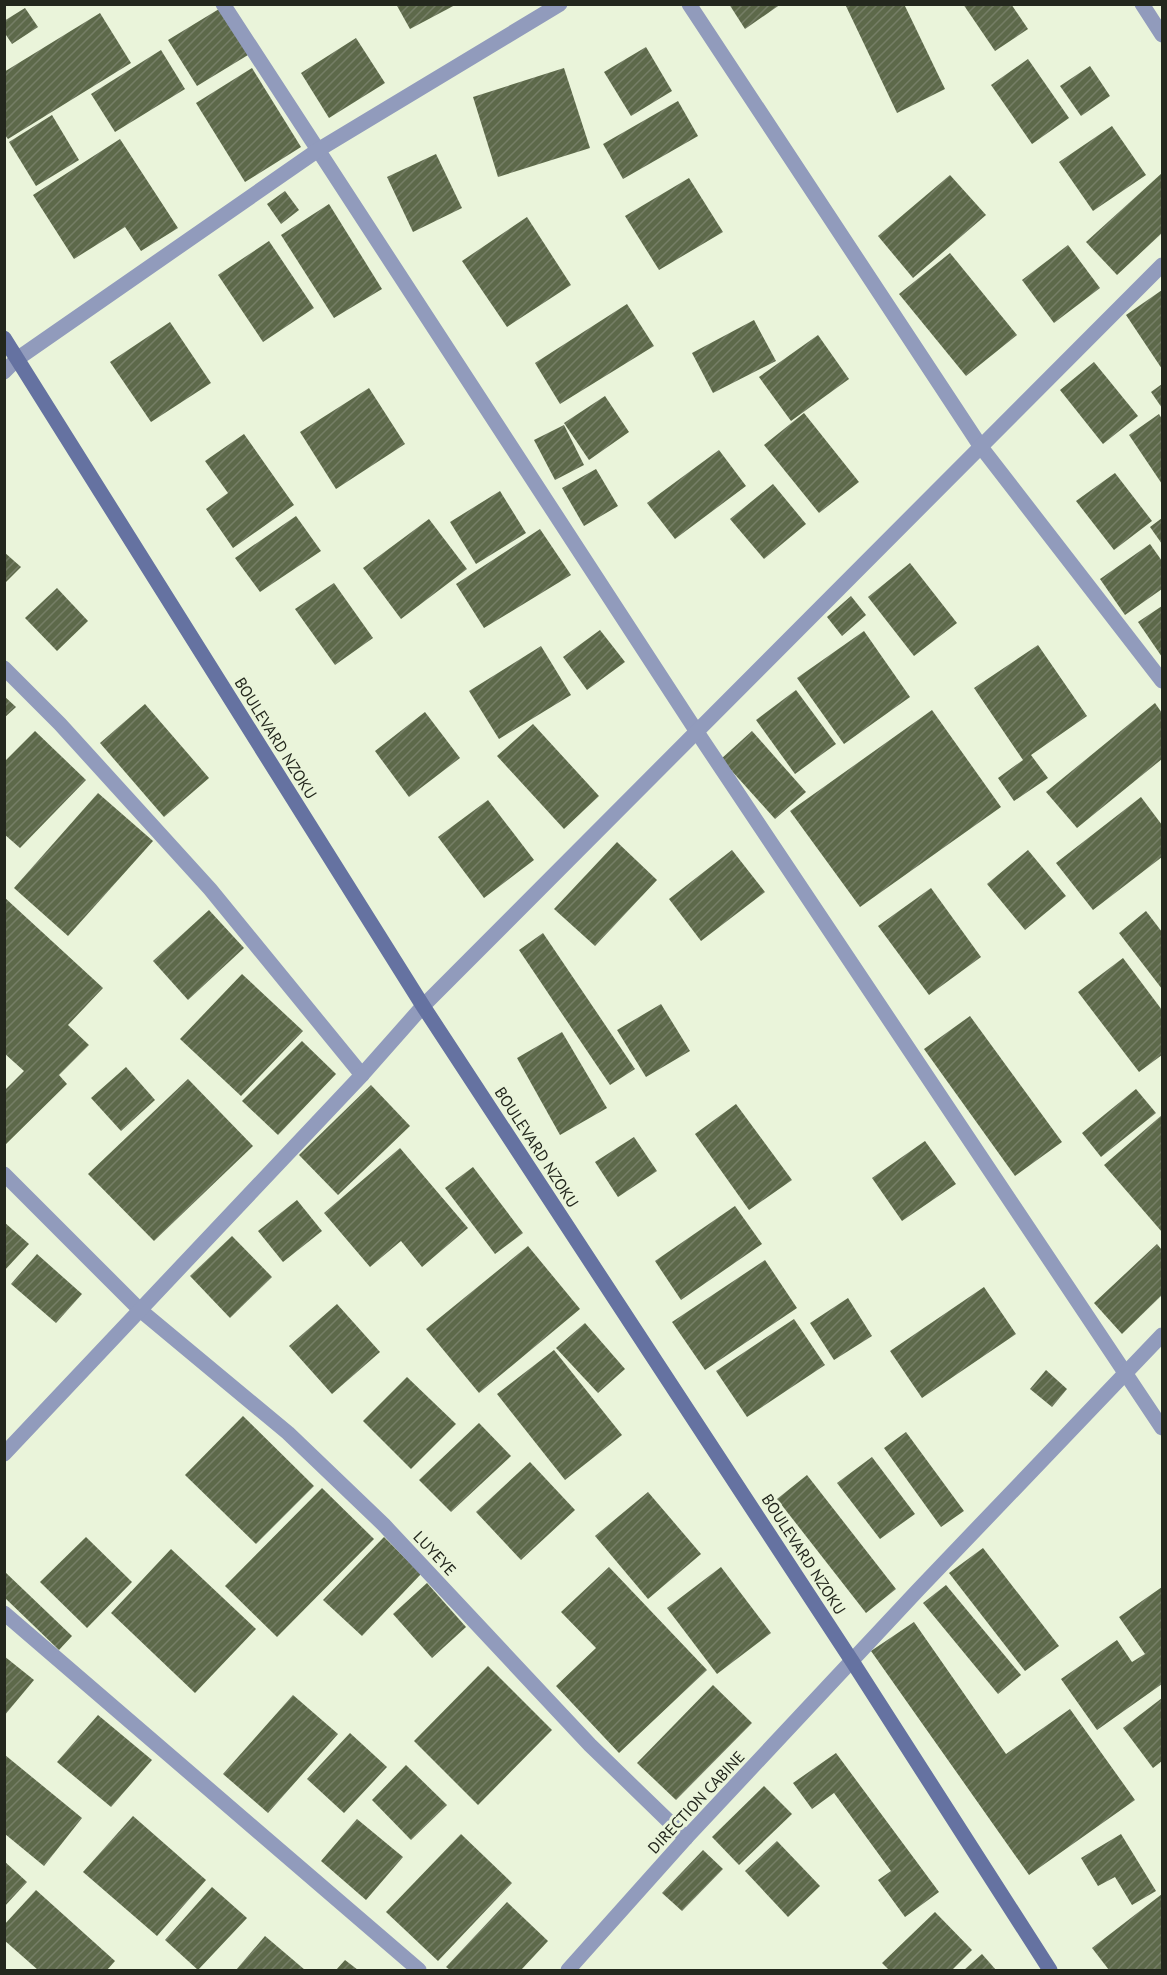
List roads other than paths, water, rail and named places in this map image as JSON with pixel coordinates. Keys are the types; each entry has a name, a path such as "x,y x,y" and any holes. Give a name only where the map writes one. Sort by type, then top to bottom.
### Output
{"street":[{"path":"223,4 697,732 1162,1428"},
{"path":"4,372 17,359 318,150 560,4"},
{"path":"689,4 981,447 1162,681"},
{"path":"1142,4 1162,35"},
{"path":"4,1454 362,1075 423,1006 1162,265"},
{"name":"BOULEVARD NZOKU","path":"4,338 423,1006 852,1661 1050,1971"},
{"path":"4,668 60,724 210,889 362,1075"},
{"name":"LUYEYE","path":"4,1174 140,1310 288,1433 384,1525 590,1744 686,1838"},
{"name":"DIRECTION CABINE","path":"568,1971 686,1838 1162,1335"},
{"path":"4,1613 419,1971"}]}
